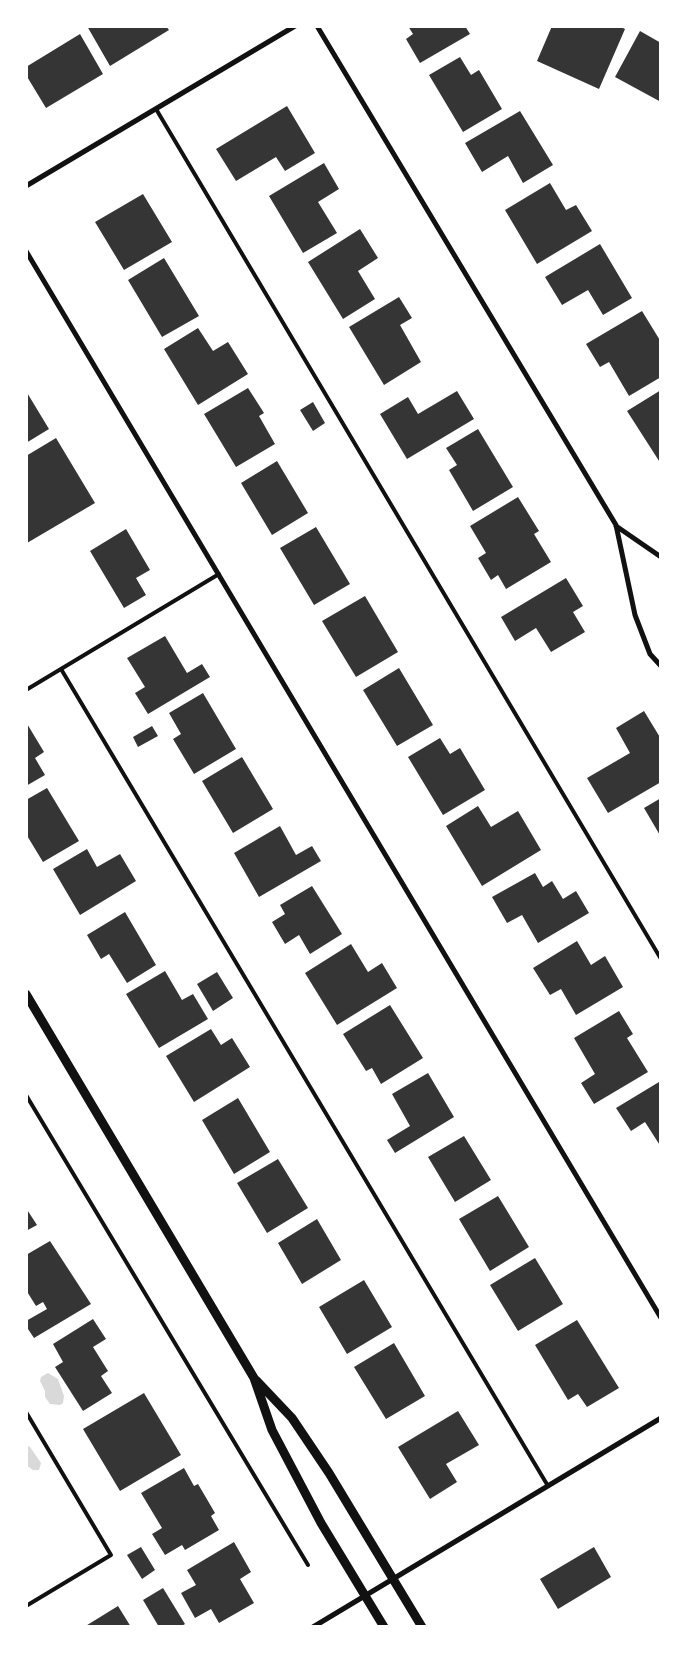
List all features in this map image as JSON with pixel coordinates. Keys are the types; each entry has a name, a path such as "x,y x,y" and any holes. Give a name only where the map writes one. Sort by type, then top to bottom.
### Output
{"street":[{"path":"26,186 295,26"},
{"path":"317,26 616,526 635,615 650,654 661,666"},
{"path":"26,251 661,1318"},
{"path":"616,526 661,558"},
{"path":"26,994 254,1378 272,1430 321,1523 384,1627"},
{"path":"254,1378 292,1418 329,1473 422,1627"},
{"path":"313,1627 661,1418"}],"lane":[{"path":"156,109 661,959"},
{"path":"26,690 219,574"},
{"path":"61,668 548,1486"},
{"path":"26,1095 308,1565"},
{"path":"26,1412 111,1555 26,1606"}],"shaded area":[{"path":"48,1373 58,1379 64,1396 63,1403 60,1405 50,1404 45,1397 45,1391 40,1381 41,1377"},
{"path":"26,1445 30,1447 41,1463 39,1470 33,1470 26,1465"}],"building":[{"path":"87,26 166,26 169,30 110,66"},
{"path":"408,26 465,26 470,34 420,63 406,39 413,34"},
{"path":"552,26 619,26 625,29 599,89 537,61"},
{"path":"640,31 661,43 661,102 615,77"},
{"path":"80,34 103,74 46,108 26,75 26,67"},
{"path":"460,57 471,75 479,70 502,109 463,132 429,75"},
{"path":"287,106 315,153 285,171 276,157 236,181 216,149"},
{"path":"520,111 553,165 523,183 508,156 482,172 465,143"},
{"path":"324,163 339,189 318,202 337,233 303,253 269,196"},
{"path":"550,183 566,210 576,205 592,231 537,264 505,210"},
{"path":"143,194 172,242 124,270 95,222"},
{"path":"360,229 378,258 358,271 375,299 343,319 308,262"},
{"path":"600,244 632,298 603,315 588,290 562,305 545,277"},
{"path":"164,258 199,316 162,337 128,280"},
{"path":"399,297 412,318 400,325 421,362 384,385 349,327"},
{"path":"642,311 661,342 661,377 629,396 609,362 600,367 586,344"},
{"path":"198,328 213,351 228,342 248,374 198,405 164,349"},
{"path":"248,388 264,413 259,416 275,444 236,467 204,414"},
{"path":"661,390 661,464 627,411"},
{"path":"26,391 49,429 26,443"},
{"path":"457,391 474,419 407,459 380,414 408,397 418,414"},
{"path":"313,402 325,423 313,431 300,410"},
{"path":"478,429 513,487 473,511 449,470 457,465 446,448"},
{"path":"56,438 95,503 27,543 26,456"},
{"path":"277,461 308,513 272,535 241,483"},
{"path":"518,497 539,531 534,534 551,562 506,589 498,575 491,580 478,558 486,553 470,526"},
{"path":"316,527 350,584 314,605 280,548"},
{"path":"126,529 150,570 136,578 146,595 124,608 90,551"},
{"path":"566,578 583,606 573,612 585,632 551,652 536,628 515,641 501,617"},
{"path":"365,596 398,652 356,677 322,621"},
{"path":"165,636 187,673 202,664 210,677 148,714 135,693 145,687 127,658"},
{"path":"399,668 433,725 397,746 363,690"},
{"path":"203,693 236,749 194,774 173,739 181,734 169,713"},
{"path":"644,711 661,739 661,782 608,813 587,778 630,753 616,728"},
{"path":"26,722 44,752 35,758 45,775 26,786"},
{"path":"152,726 158,736 138,747 133,737"},
{"path":"440,738 450,754 460,748 485,790 443,815 408,757"},
{"path":"242,757 273,809 233,833 202,781"},
{"path":"47,788 79,841 43,862 26,834 26,800"},
{"path":"661,798 661,837 644,808"},
{"path":"478,806 491,827 518,811 541,850 482,886 446,826"},
{"path":"280,826 296,855 312,846 321,861 259,897 234,853"},
{"path":"87,849 97,867 120,854 136,881 80,915 53,869"},
{"path":"535,873 543,887 552,881 563,899 576,891 589,913 538,943 522,915 507,923 492,897"},
{"path":"312,886 342,934 310,954 299,935 285,944 272,922 285,914 280,905"},
{"path":"125,912 156,965 127,983 109,954 101,959 87,935"},
{"path":"577,941 591,965 605,956 623,987 576,1015 561,989 550,995 533,968"},
{"path":"351,944 368,972 382,963 397,988 337,1025 305,973"},
{"path":"165,971 182,1000 193,994 208,1019 159,1048 126,994"},
{"path":"217,972 233,998 213,1011 197,984"},
{"path":"390,1005 423,1058 381,1084 372,1068 366,1071 343,1034"},
{"path":"619,1011 633,1034 627,1038 648,1072 594,1104 581,1083 595,1074 574,1038"},
{"path":"211,1029 221,1045 232,1038 250,1067 194,1102 166,1056"},
{"path":"428,1073 454,1117 395,1153 387,1140 410,1126 392,1094"},
{"path":"659,1082 661,1084 661,1147 645,1122 631,1131 616,1108"},
{"path":"238,1098 270,1152 234,1174 202,1120"},
{"path":"464,1136 491,1180 455,1202 428,1157"},
{"path":"278,1159 308,1208 267,1233 237,1183"},
{"path":"498,1196 529,1247 490,1271 459,1219"},
{"path":"26,1208 37,1225 26,1231"},
{"path":"317,1219 341,1260 302,1284 278,1243"},
{"path":"50,1241 91,1304 34,1338 26,1326 26,1321 47,1309 43,1302 36,1306 26,1290 26,1255"},
{"path":"535,1258 563,1304 518,1331 490,1285"},
{"path":"364,1280 392,1327 347,1354 319,1307"},
{"path":"93,1319 106,1339 93,1347 108,1371 101,1376 112,1393 83,1411 55,1367 63,1362 53,1344"},
{"path":"577,1320 619,1388 587,1407 578,1394 568,1400 535,1345"},
{"path":"394,1343 425,1396 386,1419 354,1367"},
{"path":"144,1393 181,1455 120,1491 83,1429"},
{"path":"458,1411 479,1445 446,1464 457,1482 430,1499 398,1447"},
{"path":"184,1468 194,1486 198,1484 215,1513 211,1516 219,1530 185,1550 182,1545 165,1555 152,1534 162,1528 141,1493"},
{"path":"234,1542 251,1572 240,1579 254,1603 219,1623 211,1609 195,1618 181,1593 196,1585 187,1570"},
{"path":"141,1547 155,1570 142,1579 127,1555"},
{"path":"594,1547 611,1577 558,1609 540,1579"},
{"path":"163,1588 185,1624 180,1627 159,1627 143,1600"},
{"path":"118,1606 131,1627 84,1627"}]}
